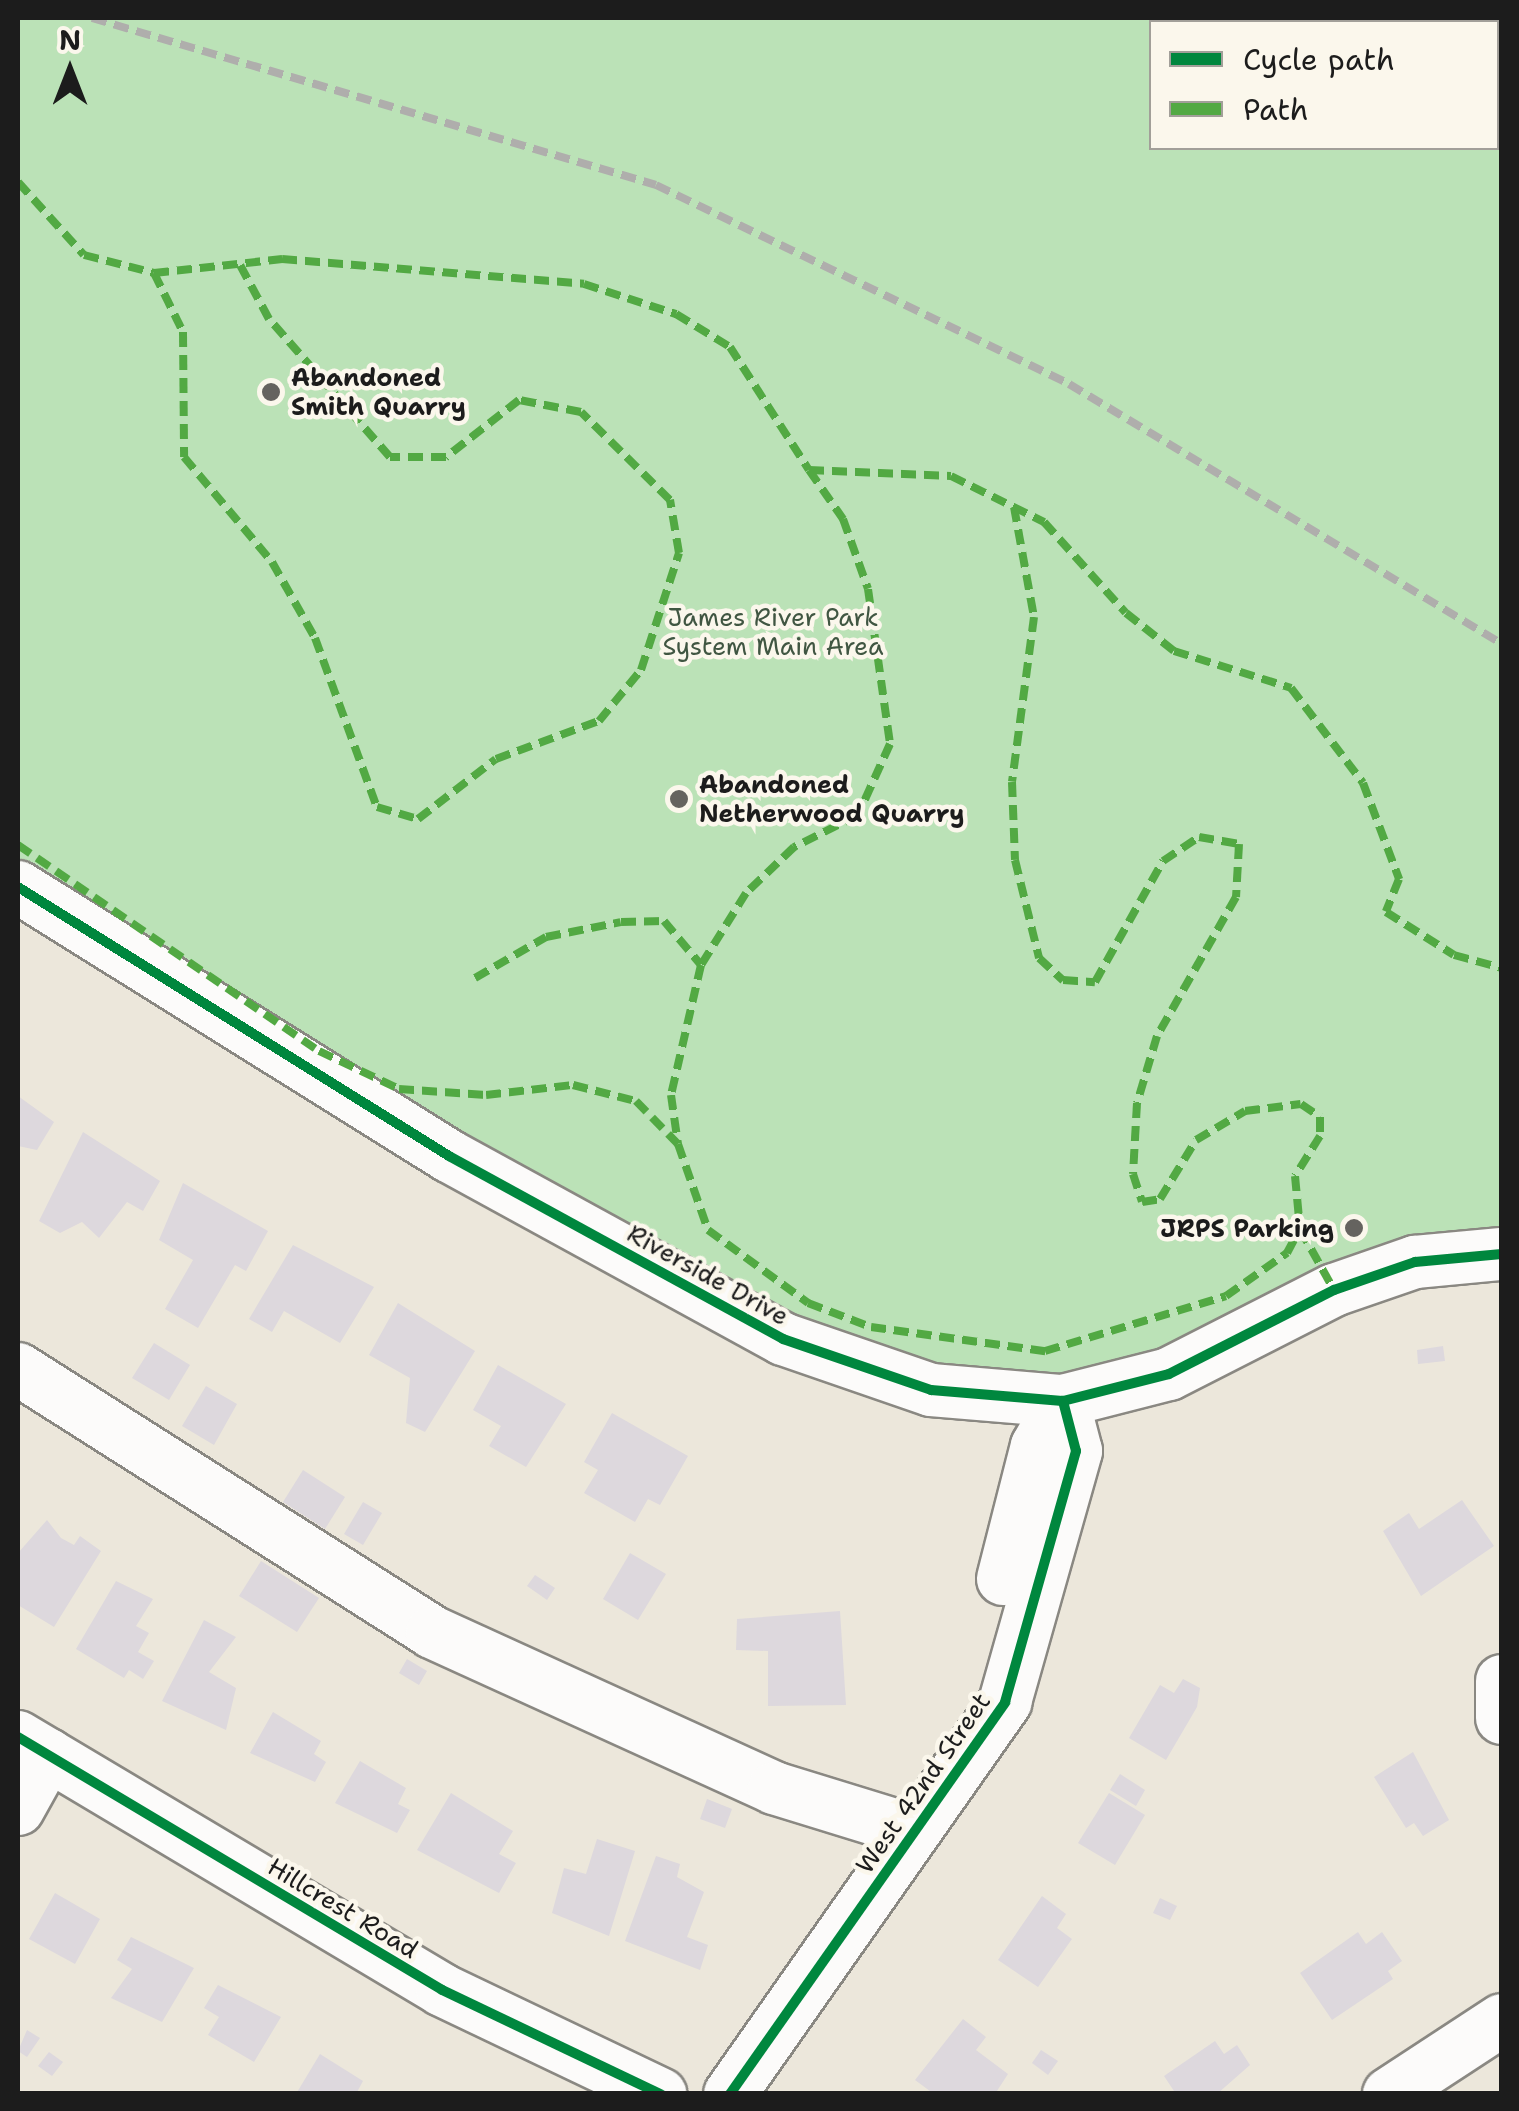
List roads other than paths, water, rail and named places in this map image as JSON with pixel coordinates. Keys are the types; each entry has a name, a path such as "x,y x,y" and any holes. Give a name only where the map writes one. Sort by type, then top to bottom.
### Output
{"street":[{"name":"Riverside Drive","path":"18,886 449,1156 784,1339 931,1390 1064,1401 1169,1374 1334,1290 1415,1262 1502,1254"},
{"path":"18,1369 432,1632 774,1788 914,1830"},
{"name":"West 42nd Street","path":"730,2094 969,1751 973,1696 1037,1446 1064,1401"},
{"path":"1502,1681 1502,1718"},
{"path":"18,1809 33,1746"},
{"name":"Hillcrest Road","path":"33,1746 442,1990 660,2094"},
{"path":"1389,2094 1502,2020"}],"railway":[{"path":"92,18 656,185 1069,384 1502,644"}],"place":[{"name":"Abandoned Smith Quarry","path":"271,392"},
{"name":"Abandoned Netherwood Quarry","path":"679,799"},
{"name":"JRPS Parking","path":"1354,1228"}],"park label":[{"name":"James River Park System Main Area","path":"773,632"}]}
